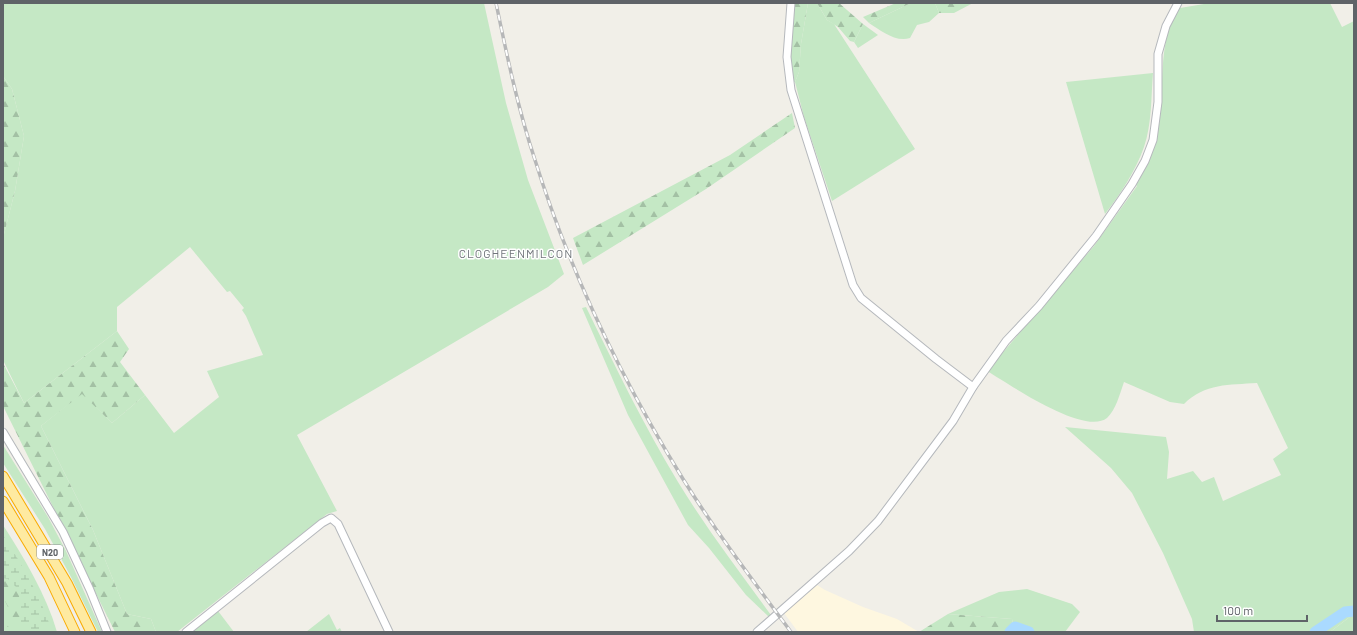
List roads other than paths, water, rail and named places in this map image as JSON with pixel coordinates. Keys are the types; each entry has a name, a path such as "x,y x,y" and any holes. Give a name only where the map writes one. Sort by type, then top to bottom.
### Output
{"highway":[{"name":"N20","path":"3,476 60,569 91,632"},
{"name":"N20","path":"3,501 49,577 75,632"}],"street":[{"path":"791,3 787,57 791,90 852,285 861,298 936,360 973,387"},
{"path":"757,632 849,551 878,521 952,421 973,387 1006,341 1038,306 1096,236 1132,184 1145,161 1153,140 1158,102 1158,54 1166,26 1178,3"},
{"path":"3,432 63,532 84,576 107,632"},
{"path":"186,632 326,520 331,518 338,524 389,632"}],"waterway":[{"path":"1315,632 1345,612 1354,611"},
{"path":"1010,632 1015,627 1029,632"}],"railway":[{"path":"496,3 518,102 535,160 564,243 599,324 639,403 683,479 722,538 791,632"}],"district":[{"name":"CLOGHEENMILCON","path":"516,253"}]}
